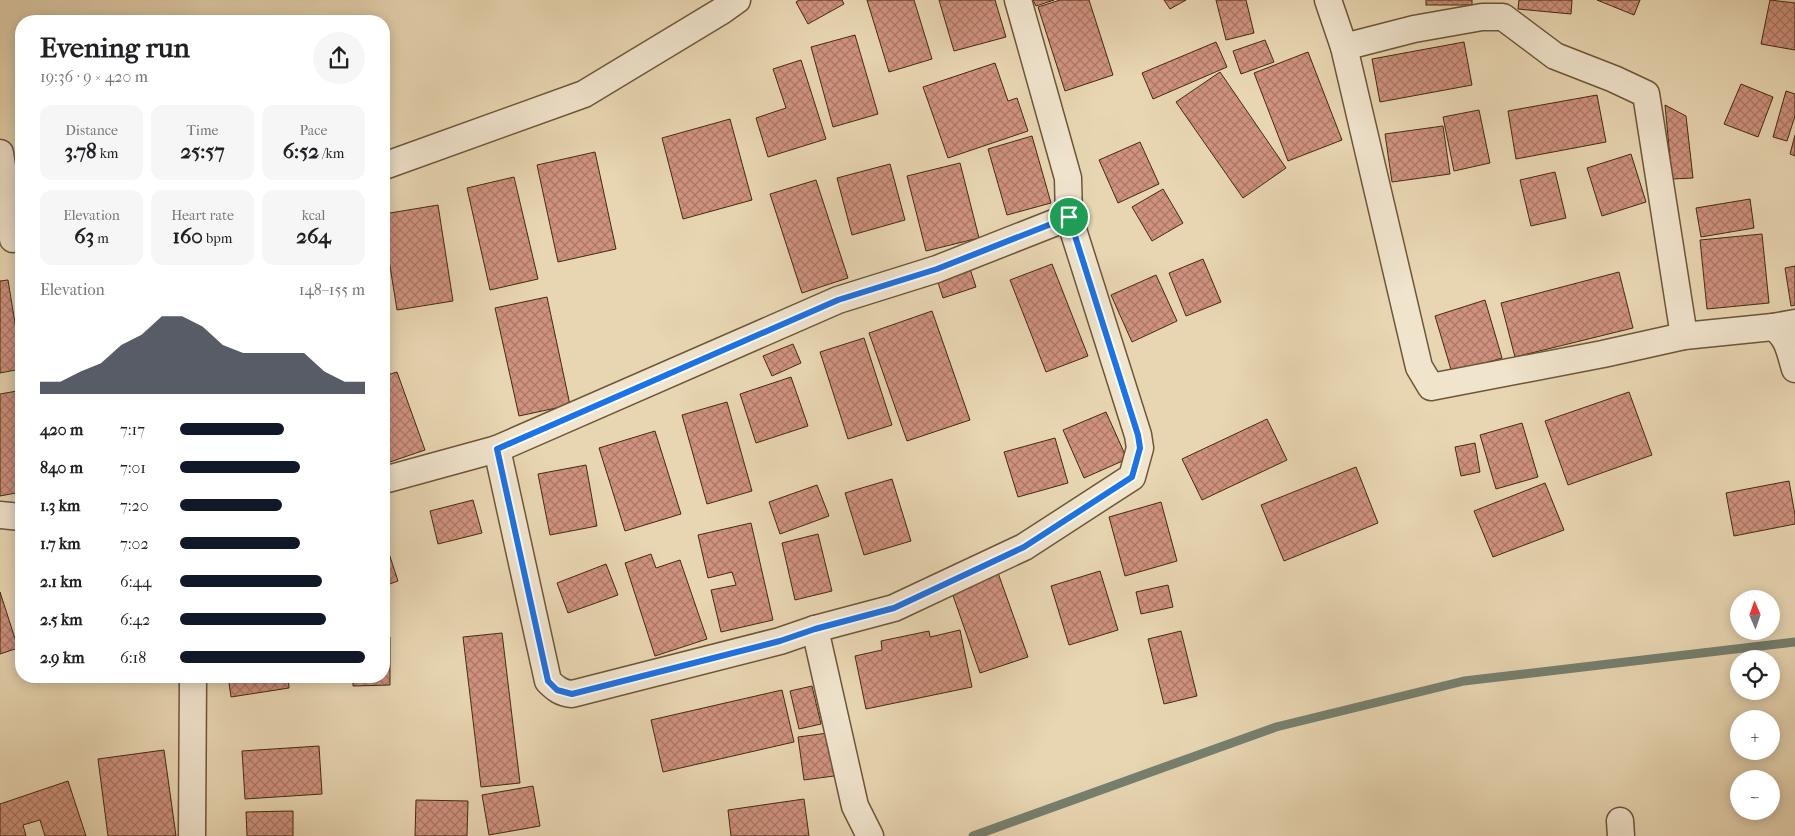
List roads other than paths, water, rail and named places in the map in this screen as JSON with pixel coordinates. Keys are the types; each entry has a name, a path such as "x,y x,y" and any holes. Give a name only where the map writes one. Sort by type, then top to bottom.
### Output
{"street":[{"path":"390,164 584,94 737,0"},
{"path":"497,449 548,681 557,690 572,694 780,641 815,629 894,608 1024,547 1132,477 1140,448 1138,435 1069,217 1068,178 1018,0"},
{"path":"1328,0 1344,47 1419,367 1431,387 1603,354 1684,336 1784,325 1781,332 1788,344 1795,369"},
{"path":"1344,47 1424,27 1482,16 1502,17 1555,56 1614,79 1646,94 1684,336"},
{"path":"0,154 12,239"},
{"path":"390,478 497,449 838,300 937,269 1069,217"},
{"path":"0,515 15,516"},
{"path":"815,629 855,806 870,836"},
{"path":"192,836 193,683"}],"waterway":[{"path":"973,836 1276,727 1464,681 1795,642"}]}
